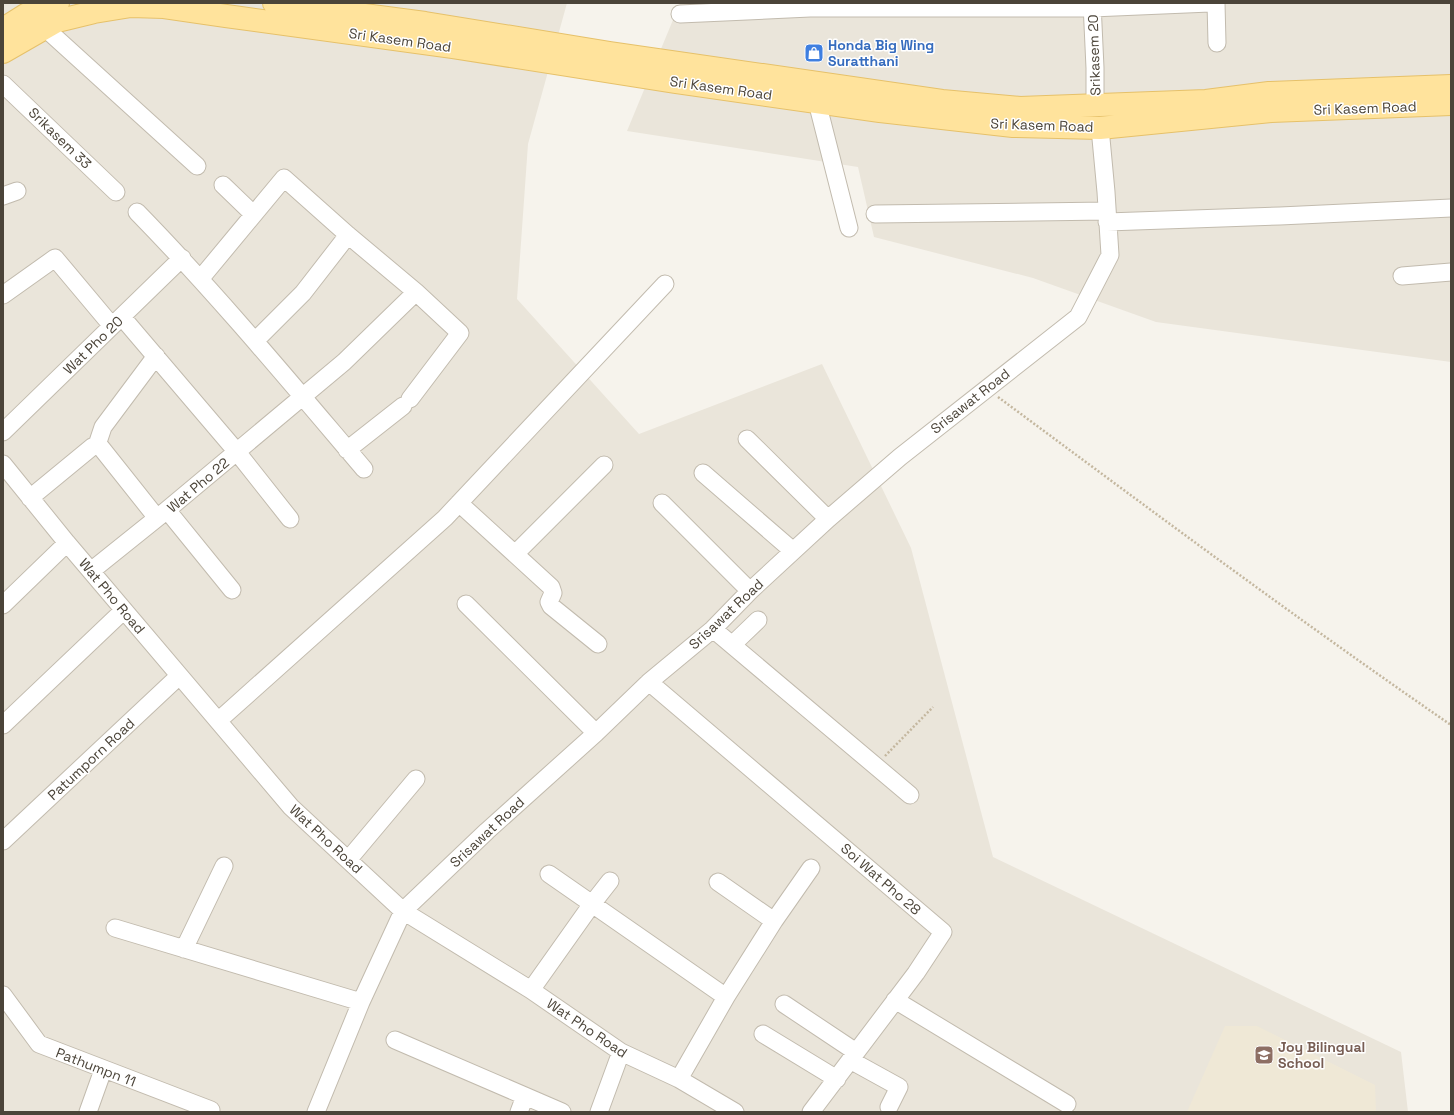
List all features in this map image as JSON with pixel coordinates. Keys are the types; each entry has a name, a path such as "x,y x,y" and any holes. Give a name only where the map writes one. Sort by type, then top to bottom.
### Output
{"main road":[{"path":"3,29 27,14 58,3"},
{"name":"Sri Kasem Road","path":"274,3 425,23 602,52 676,72 816,102 1013,126 1100,128 1271,111 1451,104"},
{"name":"Sri Kasem Road","path":"3,52 57,21 94,12 132,6 164,7 453,47 942,101 1020,108 1206,101 1269,93 1451,86"}],"street":[{"path":"680,14 810,8 1210,3"},
{"path":"1216,3 1217,43"},
{"name":"Srikasem 20","path":"1092,5 1095,106"},
{"path":"45,28 197,166"},
{"name":"Srikasem 33","path":"3,84 116,192"},
{"path":"816,102 849,228"},
{"name":"Srisawat Road","path":"316,1112 361,1002 403,911 487,831 596,733 649,682 713,629 750,591 828,519 900,457 1078,317 1110,255 1100,128"},
{"path":"201,278 284,178 348,235 416,292 460,333 406,402 347,450"},
{"path":"223,185 253,214"},
{"path":"875,214 1280,216 1451,208"},
{"path":"137,212 201,278 364,469"},
{"path":"255,341 303,293 348,235"},
{"path":"3,295 55,258 117,321 156,356 237,452 290,519"},
{"name":"Wat Pho 20","path":"3,432 182,258"},
{"path":"1402,276 1451,272"},
{"path":"218,721 445,518 665,284"},
{"name":"Wat Pho 22","path":"91,571 162,514 344,362 416,292"},
{"path":"97,446 103,428 156,356"},
{"path":"747,439 828,519"},
{"path":"30,498 92,446 102,447 232,590"},
{"path":"515,554 604,465"},
{"name":"Wat Pho Road","path":"5,472 30,498 291,807 403,911 531,990 621,1052 679,1079 735,1112"},
{"path":"703,473 793,551"},
{"path":"459,503 551,587 552,594 549,602 551,606 598,644"},
{"path":"662,503 750,591"},
{"path":"3,605 67,543"},
{"path":"466,604 596,733"},
{"path":"3,725 124,610"},
{"path":"732,645 758,620"},
{"path":"713,629 910,796"},
{"name":"Patumporn Road","path":"3,841 179,676"},
{"name":"Soi Wat Pho 28","path":"649,682 943,932 916,973 811,1112"},
{"path":"348,860 416,779"},
{"path":"184,949 224,866"},
{"path":"679,1079 726,997 774,921 811,868"},
{"path":"549,874 726,997"},
{"path":"531,990 610,881"},
{"path":"718,882 774,921"},
{"path":"115,928 361,1002"},
{"name":"Pathumpn 11","path":"3,995 39,1044 103,1070 211,1110"},
{"path":"895,1000 1067,1104"},
{"path":"784,1004 853,1056 899,1087 889,1107"},
{"path":"763,1034 836,1078"},
{"path":"395,1040 562,1112"},
{"path":"599,1112 621,1052"},
{"path":"88,1112 103,1070"},
{"path":"519,1112 525,1096"}],"path":[{"path":"986,388 1156,514 1451,725"},
{"path":"875,766 933,706"}],"shaded area":[{"path":"3,3 567,3 528,144 517,299 639,434 822,364 911,548 993,857 1401,1052 1408,1112 3,1112"},
{"path":"680,3 1451,3 1451,362 1156,322 1033,278 874,237 858,167 627,131"},
{"name":"Joy Bilingual School","path":"1225,1026 1257,1026 1375,1085 1376,1112 1187,1112"}],"place":[{"name":"Honda Big Wing Suratthani","path":"814,53"},
{"name":"Joy Bilingual School","path":"1264,1055"}]}
